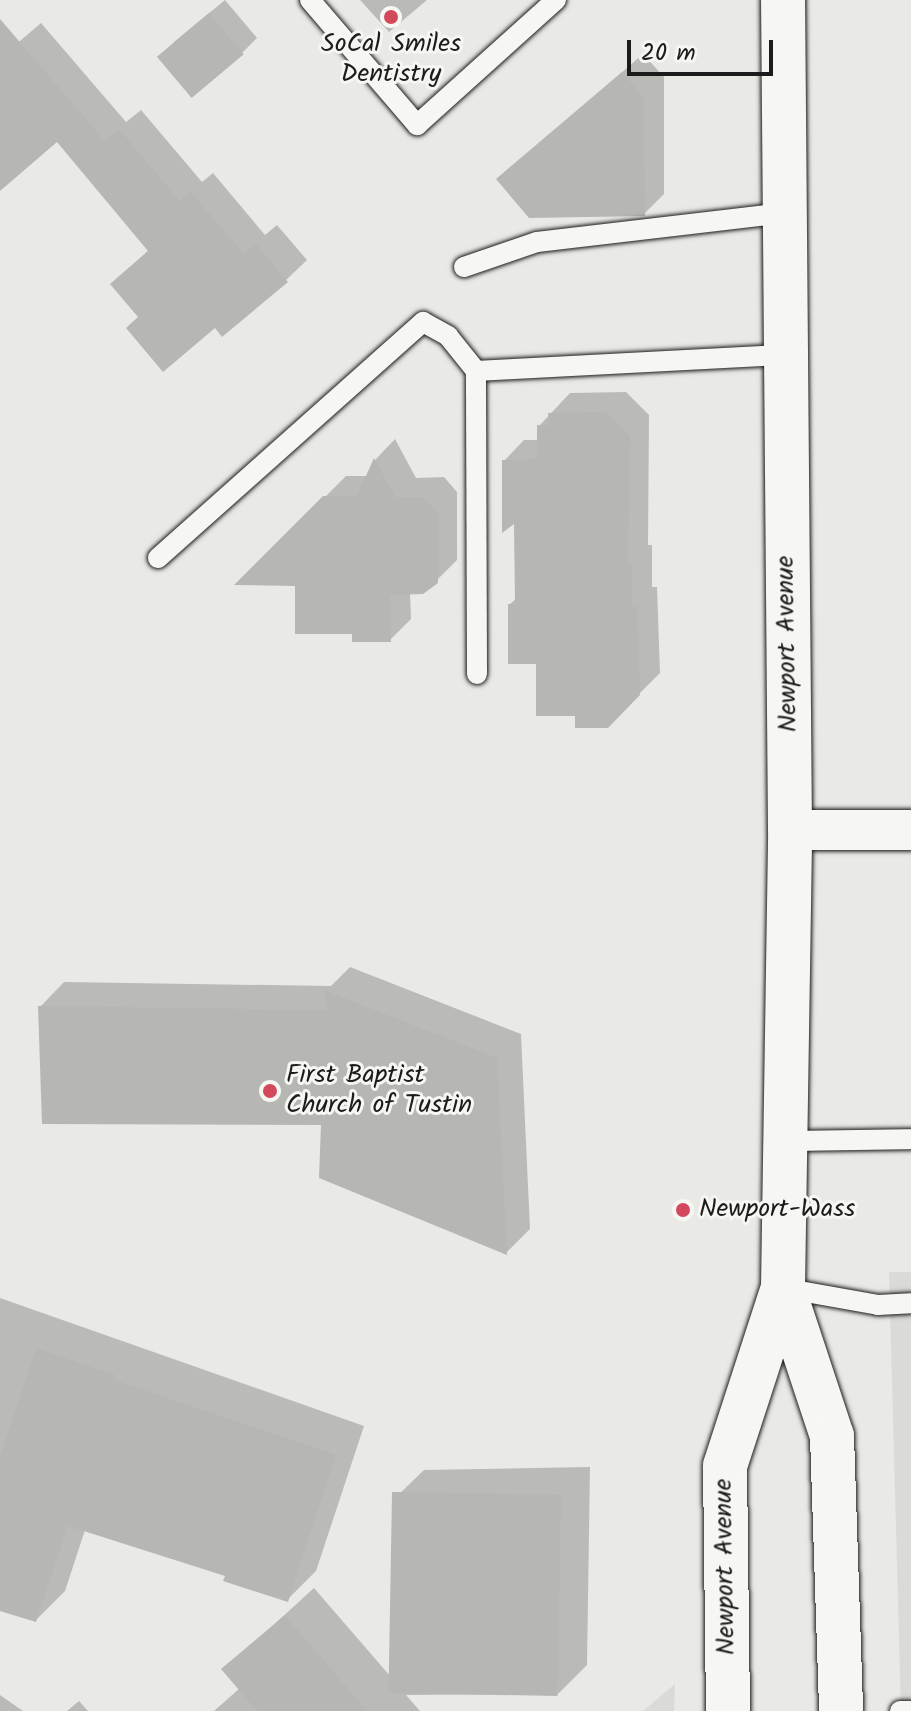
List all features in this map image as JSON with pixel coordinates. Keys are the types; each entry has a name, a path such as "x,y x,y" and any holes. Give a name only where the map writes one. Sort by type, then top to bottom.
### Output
{"main road":[{"name":"Newport Avenue","path":"728,1711 725,1466 783,1288 790,830 783,0"},
{"name":"Newport Avenue","path":"783,1288 832,1436 841,1711"}],"street":[{"path":"790,830 911,830"}],"lane":[{"path":"310,0 417,125 556,0"},
{"path":"464,267 537,242 784,213"},
{"path":"158,558 423,322 448,336 476,371 477,674"},
{"path":"476,371 786,355"},
{"path":"786,1141 911,1139"},
{"path":"783,1288 878,1305 911,1303"},
{"path":"900,1711 911,1711"}],"shaded area":[{"path":"889,1272 911,1272 911,1711 901,1711"},
{"path":"675,1684 674,1711 643,1711"}],"building":[{"path":"209,13 244,54 192,98 157,57"},
{"path":"0,19 105,141 119,129 180,201 191,192 244,254 256,244 288,282 222,337 215,328 163,372 126,328 138,317 110,284 148,251 57,142 0,191"},
{"path":"622,72 644,98 645,216 529,218 496,179"},
{"path":"605,412 630,436 628,564 632,564 632,607 637,607 640,695 608,728 575,728 575,716 536,716 536,664 508,664 508,604 515,604 514,524 502,533 502,460 537,459 537,425 549,425 548,413"},
{"path":"374,458 395,497 423,497 438,513 438,583 423,594 390,595 391,642 352,642 352,634 295,634 295,586 234,585 323,496 357,496"},
{"name":"First Baptist Church of Tustin","path":"324,990 497,1058 507,1255 319,1178 321,1125 42,1124 38,1006 327,1010"},
{"path":"36,1348 115,1375 114,1380 336,1455 288,1602 223,1581 225,1576 68,1526 36,1622 0,1611 0,1456"},
{"path":"392,1492 561,1495 557,1696 389,1693"},
{"path":"285,1615 367,1711 257,1711 221,1669"}],"place":[{"name":"SoCal Smiles Dentistry","path":"391,17"},
{"name":"First Baptist Church of Tustin","path":"270,1091"},
{"name":"Newport-Wass","path":"683,1210"}]}
